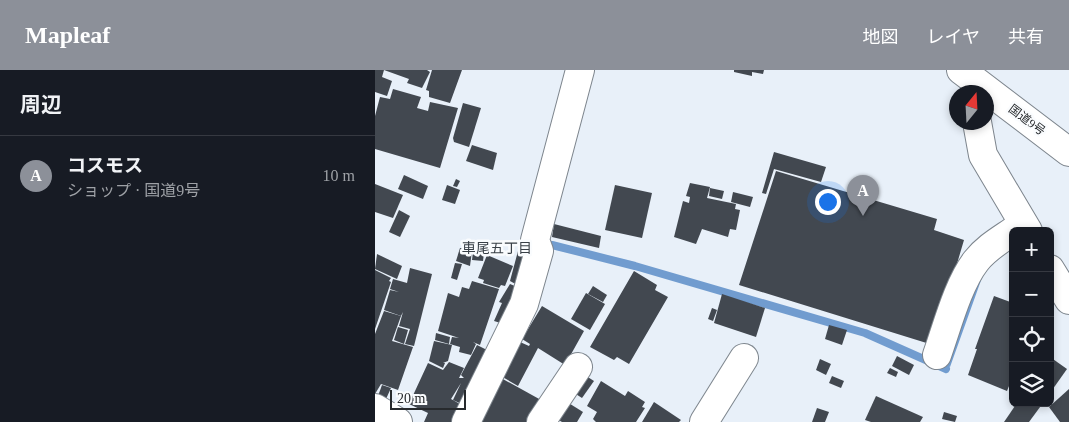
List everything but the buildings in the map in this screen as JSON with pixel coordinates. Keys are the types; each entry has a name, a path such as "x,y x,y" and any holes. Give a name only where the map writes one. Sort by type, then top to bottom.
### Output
{"main road":[{"path":"466,422 524,304 539,250 535,240 580,70"},
{"name":"国道9号","path":"967,80 1069,152"},
{"path":"978,130 983,155 1018,227"},
{"path":"937,355 968,273 977,260 993,245 1009,235"},
{"path":"1052,272 1069,300"},
{"path":"704,422 744,358"},
{"path":"541,422 579,367"},
{"path":"375,408 398,422"}],"water":[{"path":"1000,252 1002,256 984,272 950,367 946,365 981,270"}],"waterway":[{"path":"552,245 635,266 865,333 946,369"}],"place":[{"name":"コスモス","path":"863,216"}],"district":[{"name":"車尾五丁目","path":"497,248"}]}
